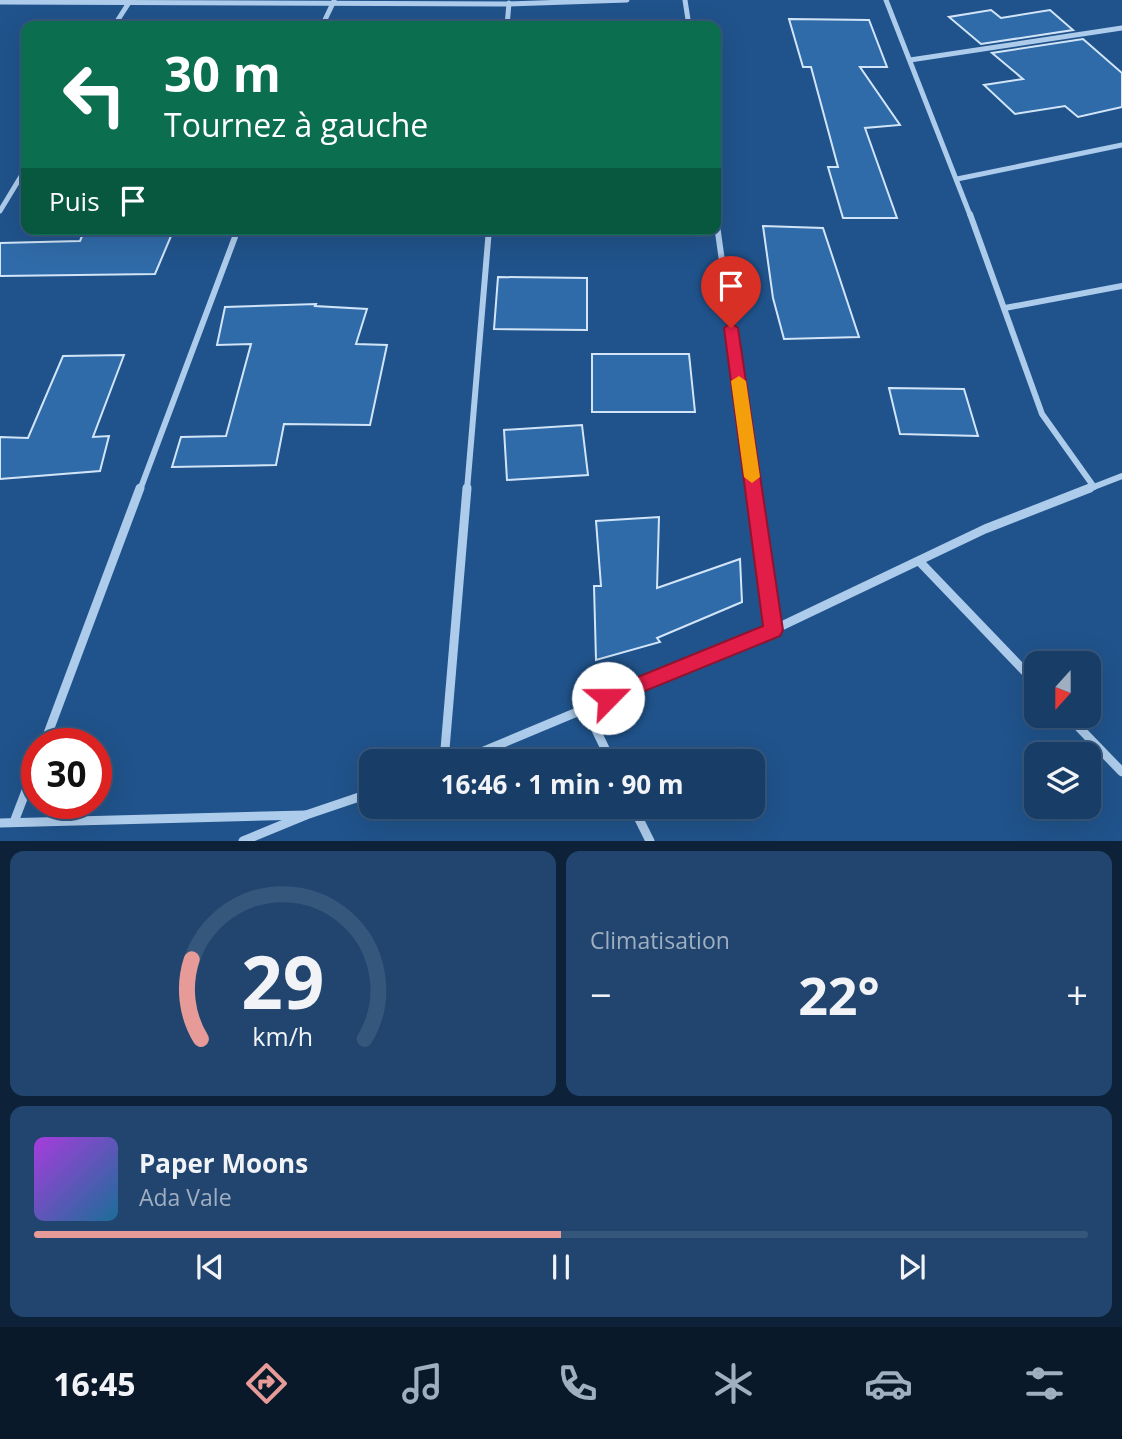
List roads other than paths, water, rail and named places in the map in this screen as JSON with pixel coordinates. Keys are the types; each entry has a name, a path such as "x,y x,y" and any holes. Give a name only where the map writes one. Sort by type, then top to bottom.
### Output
{"street":[{"path":"0,2 627,0"},
{"path":"685,0 688,21"},
{"path":"886,0 957,179 1042,414 1094,486"},
{"path":"117,21 129,1"},
{"path":"324,21 334,1"},
{"path":"507,21 509,2"},
{"path":"909,60 1122,28"},
{"path":"957,179 1122,145"},
{"path":"0,211 21,176"},
{"path":"50,728 236,235"},
{"path":"445,749 488,235"},
{"path":"718,235 773,630"},
{"path":"1005,308 1122,286"},
{"path":"488,749 773,630 985,529 1122,476"},
{"path":"919,561 1024,670"},
{"path":"585,707 605,749"},
{"path":"1080,728 1122,772"},
{"path":"243,841 359,797"},
{"path":"14,822 21,804"},
{"path":"0,823 306,815"},
{"path":"639,819 650,841"}]}
